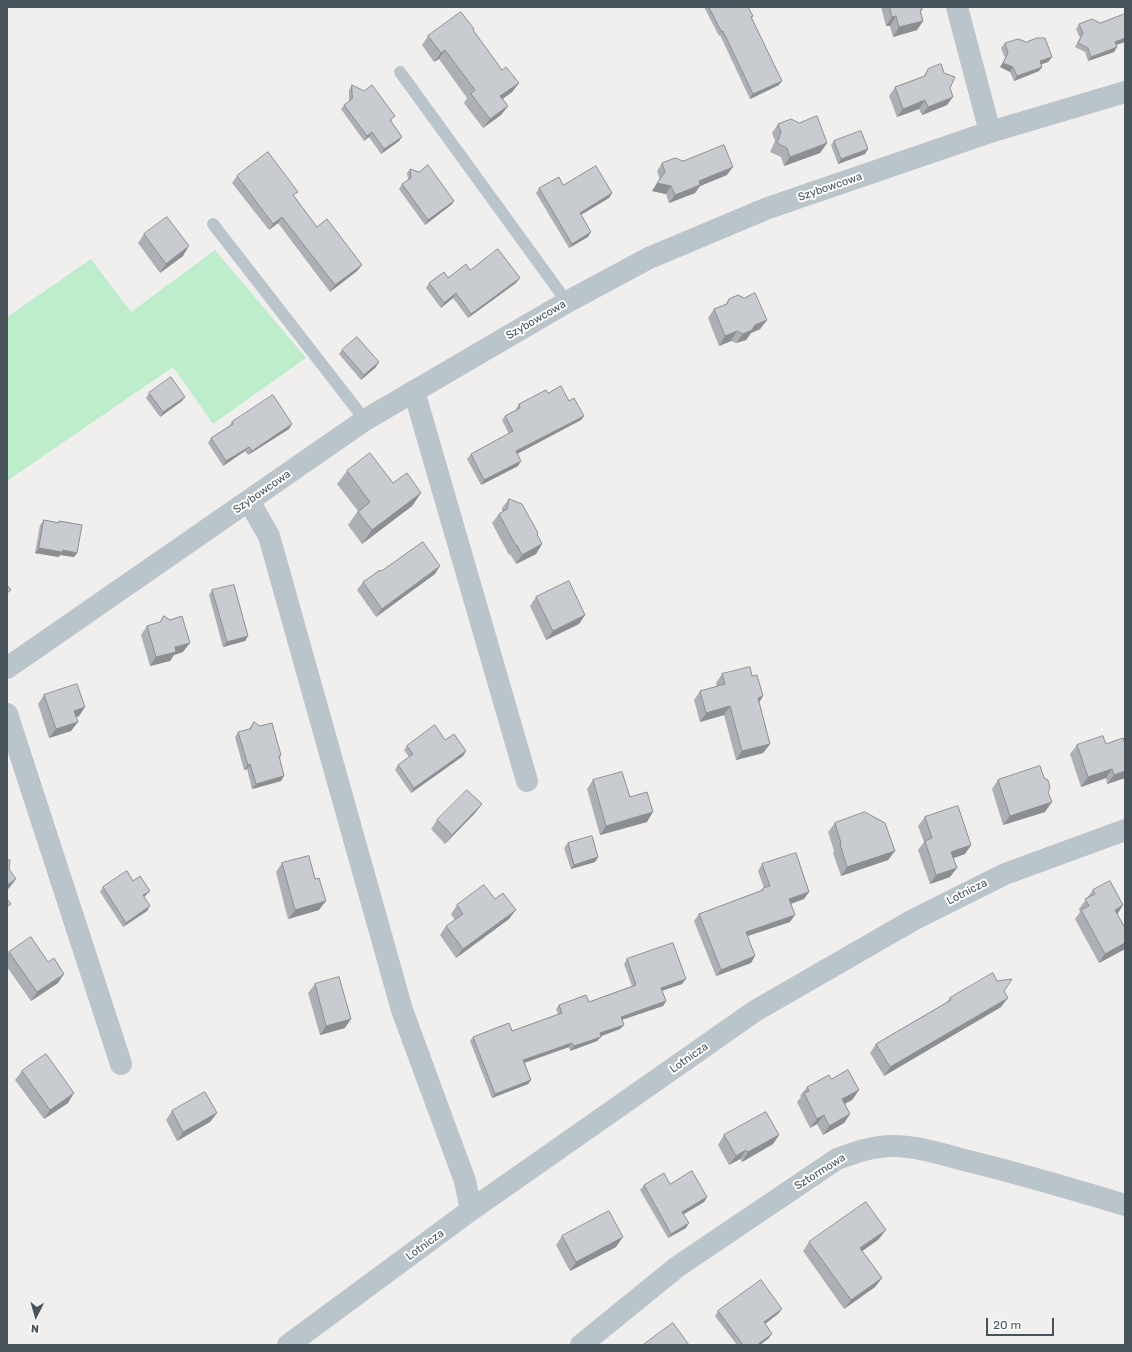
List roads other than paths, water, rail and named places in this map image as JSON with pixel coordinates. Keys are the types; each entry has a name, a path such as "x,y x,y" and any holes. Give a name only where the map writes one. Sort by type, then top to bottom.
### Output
{"street":[{"path":"957,7 990,132"},
{"name":"Szybowcowa","path":"7,668 365,420 567,302 649,258 768,208 990,132 1125,92"},
{"path":"414,391 527,782"},
{"path":"249,501 269,536 402,1010 465,1181 471,1210"},
{"path":"7,714 121,1064"},
{"name":"Lotnicza","path":"288,1345 471,1210 755,1011 913,920 1005,874 1125,830"},
{"name":"Sztormowa","path":"581,1345 690,1258 837,1159 872,1147 894,1146 927,1150 1002,1169 1125,1205"}],"lane":[{"path":"400,72 567,302"},
{"path":"213,224 365,420"}]}
